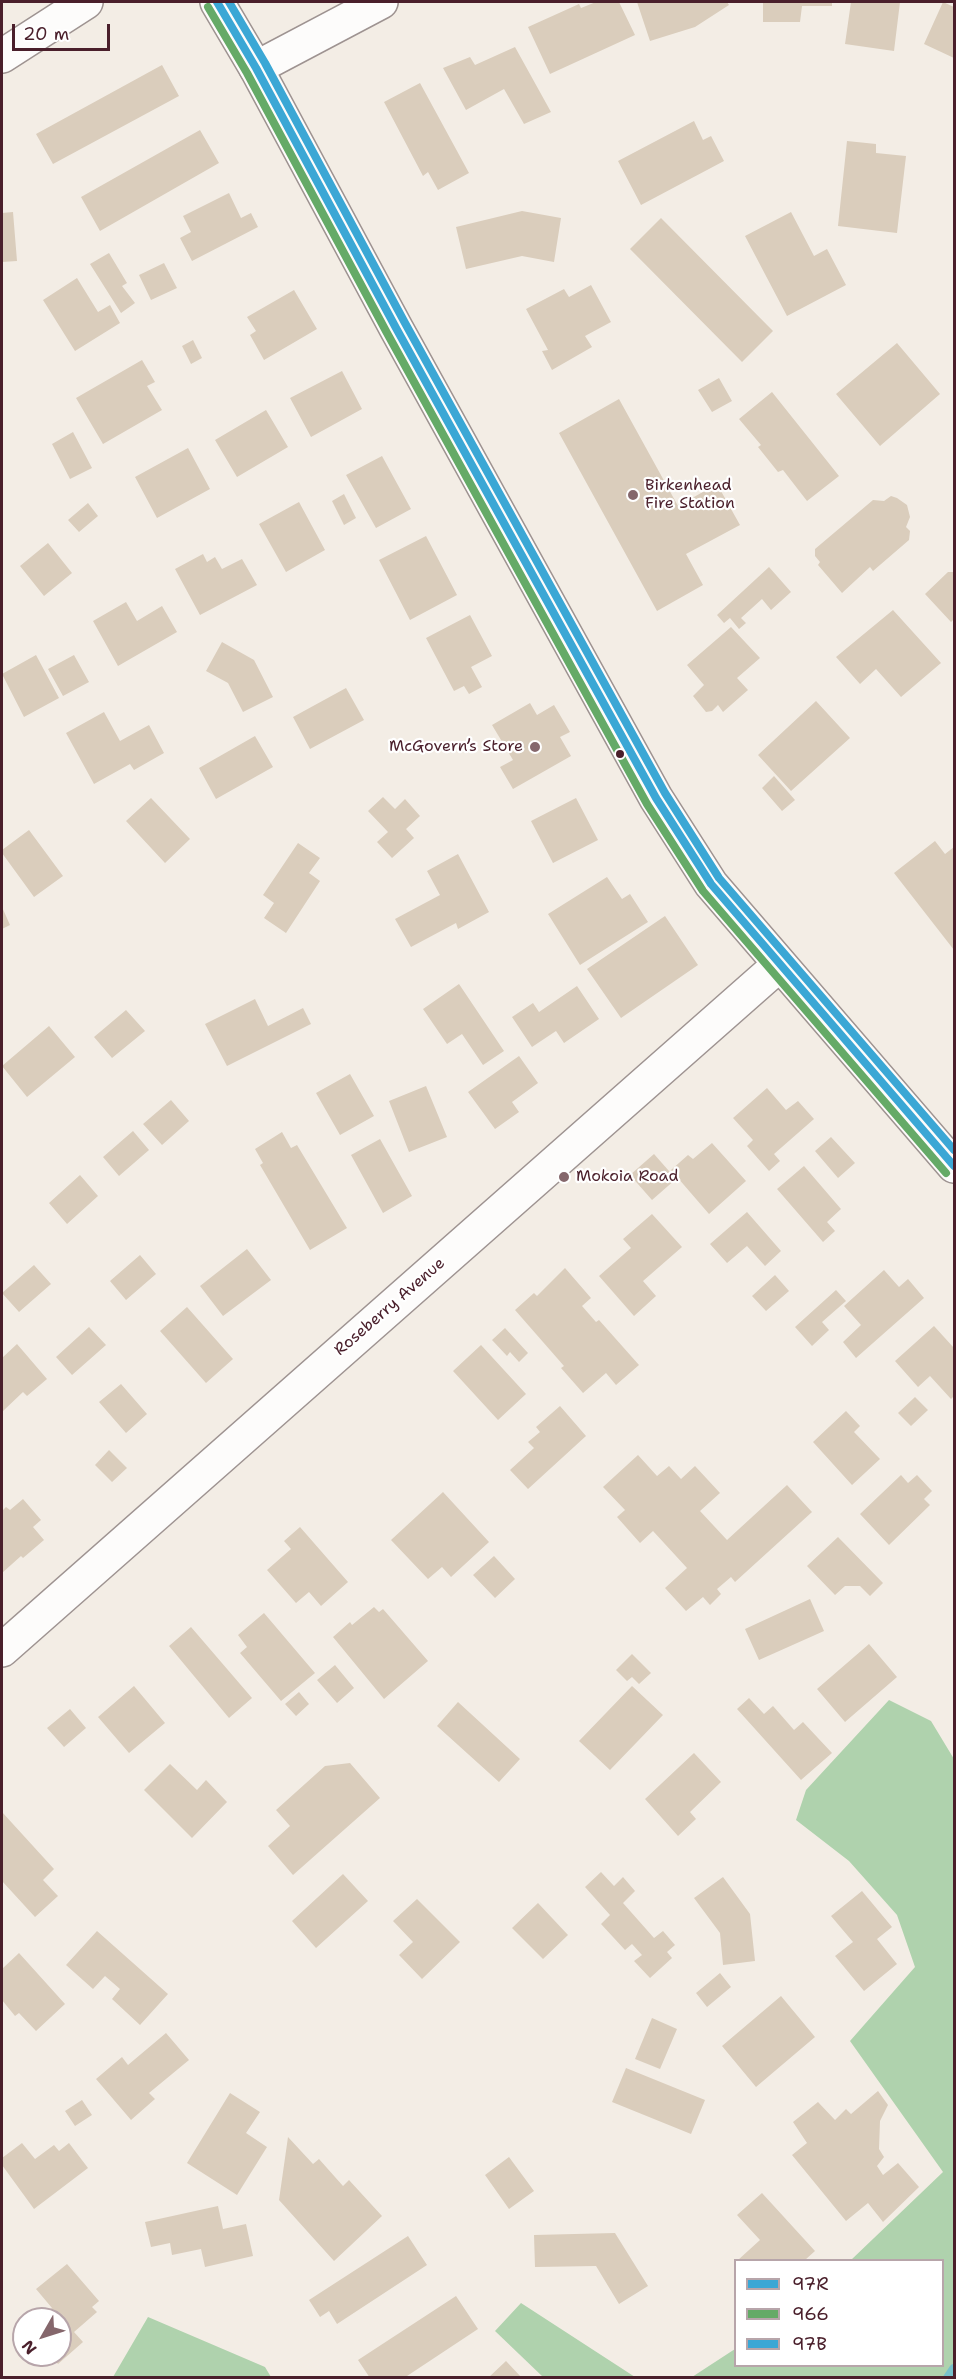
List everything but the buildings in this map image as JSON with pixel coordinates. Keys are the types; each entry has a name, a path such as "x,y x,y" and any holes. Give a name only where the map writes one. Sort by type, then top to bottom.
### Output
{"main road":[{"path":"2,56 86,2"},
{"path":"217,2 256,68 396,328 656,798 711,884 954,1166"},
{"path":"256,68 381,2"},
{"name":"Roseberry Avenue","path":"7,1634 779,965"}],"green space":[{"path":"889,1700 931,1721 954,1759 954,2377 692,2377 734,2350 734,2367 944,2367 944,2259 852,2259 943,2172 850,2041 915,1967 897,1915 849,1861 796,1820 806,1790"},
{"path":"521,2303 635,2377 543,2377 495,2331"},
{"path":"148,2317 265,2367 271,2377 113,2377"}],"waterway":[{"path":"948,2378 954,2369"}],"transit line":[{"name":"97R","path":"217,2 256,68 396,328 656,798 711,884 954,1166"},
{"name":"97B","path":"229,2 265,63 405,323 665,793 719,878 954,1150"},
{"name":"966","path":"208,7 247,73 387,333 647,804 703,891 946,1173"}],"place":[{"name":"Birkenhead Fire Station","path":"633,495"},
{"name":"McGovern’s Store","path":"535,747"},
{"name":"Mokoia Road","path":"564,1177"}]}
